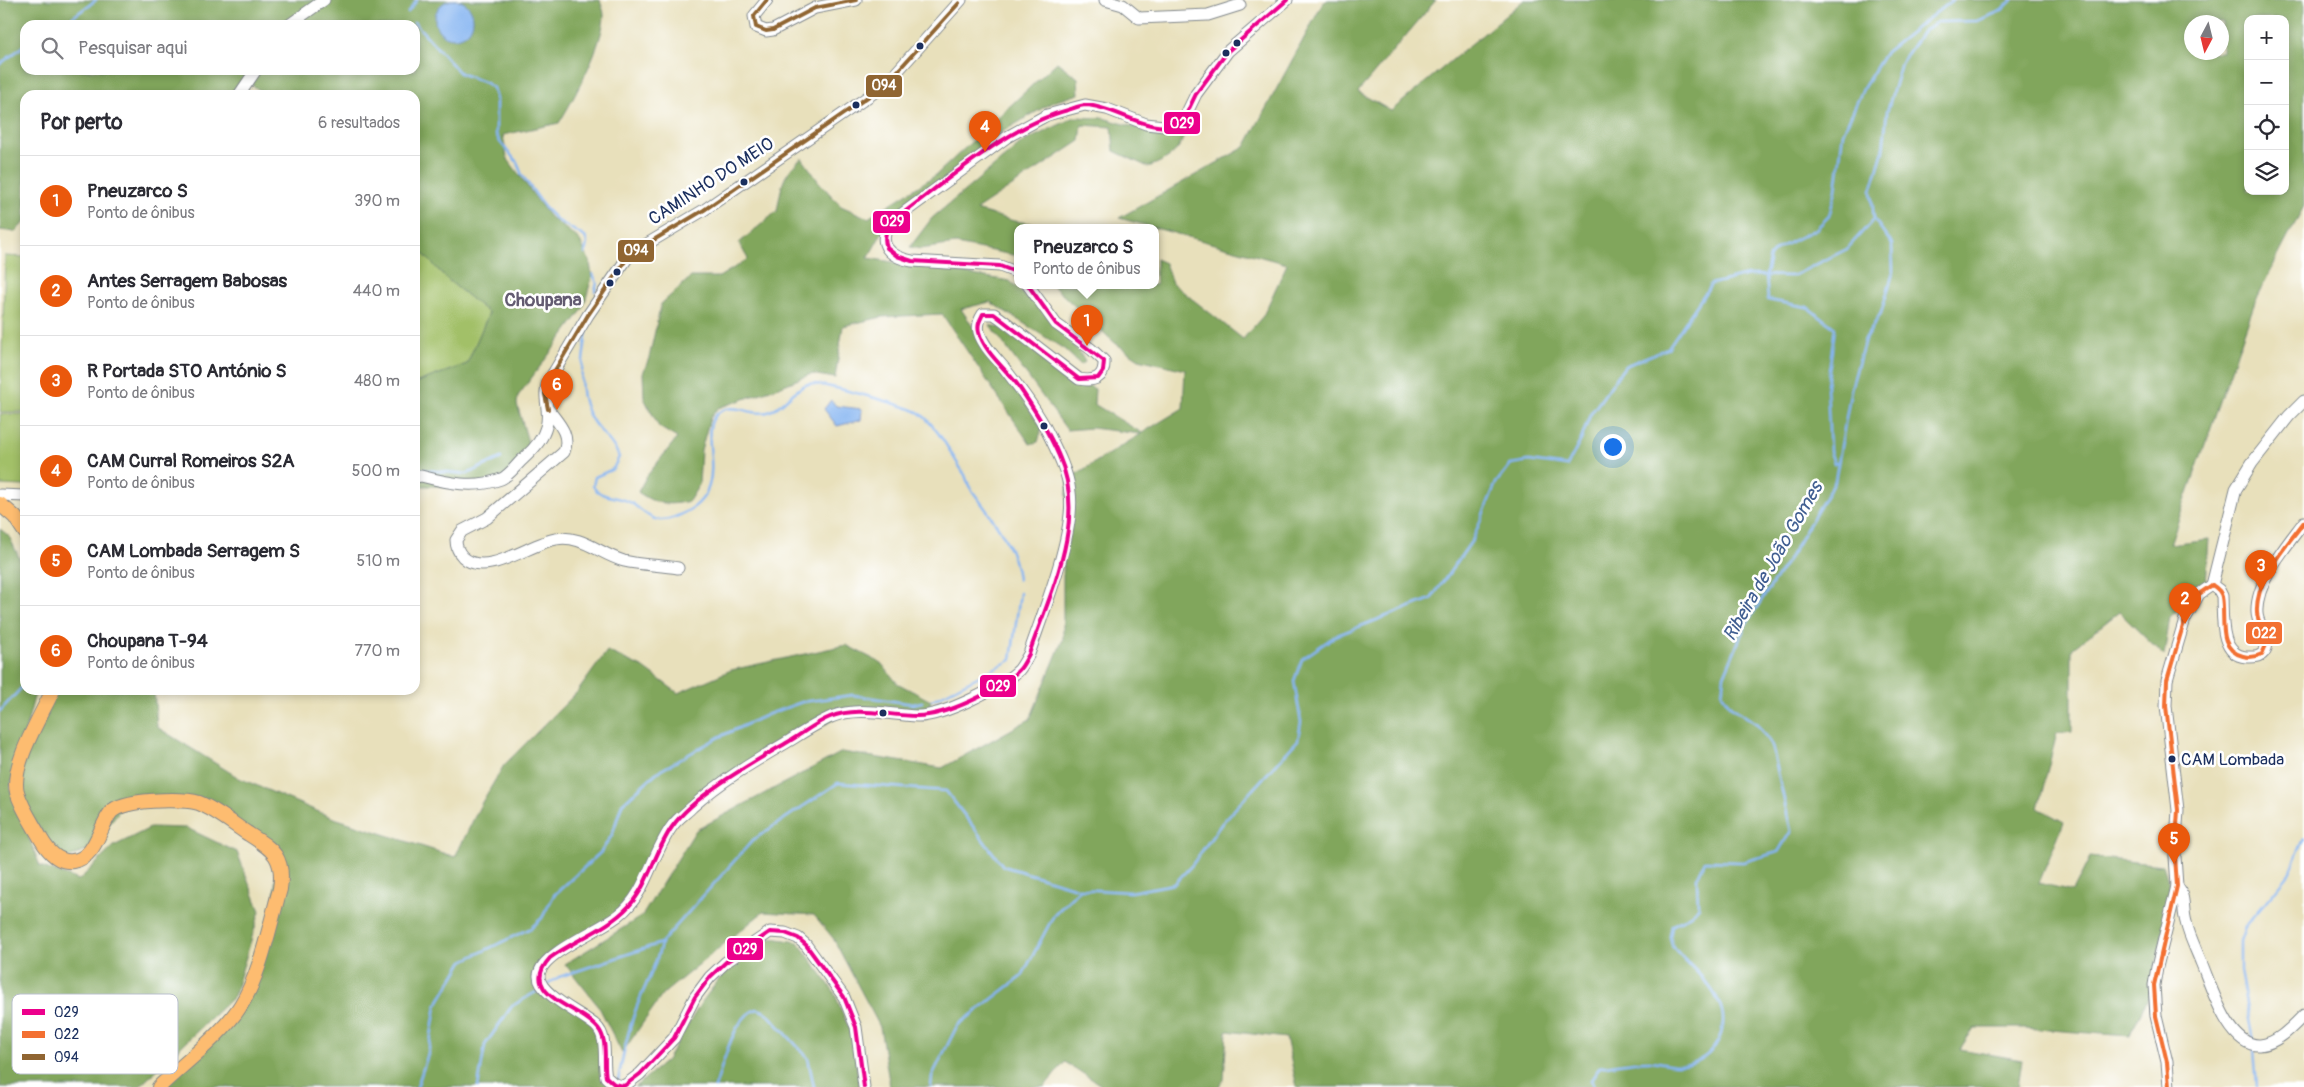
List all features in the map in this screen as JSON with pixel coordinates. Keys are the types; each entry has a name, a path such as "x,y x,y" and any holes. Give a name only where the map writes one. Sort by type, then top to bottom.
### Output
{"main road":[{"path":"0,504 15,517 20,524"},
{"path":"51,695 22,758 17,774 17,791 46,848 54,856 73,861 83,858 92,848 112,811 124,804 184,800 211,809 268,846 278,856 281,864 280,889 250,988 240,1007 178,1069"},
{"path":"159,1087 173,1074"}],"street":[{"path":"295,20 324,0"},
{"path":"757,0 747,18 748,26 756,26 766,31 774,30 815,8 856,0"},
{"path":"756,26 756,12 767,0"},
{"path":"1105,0 1123,5 1139,18 1208,15 1240,5"},
{"path":"1014,272 1000,266 912,262 898,258 890,252 885,244 886,229 891,222 1007,137 1047,115 1086,105 1107,109 1146,124 1173,128 1182,123 1196,94 1228,51 1287,0"},
{"name":"CAMINHO DO MEIO","path":"420,476 461,486 502,478 531,452 544,435 547,425 548,410 545,394 548,382 588,315 630,254 704,210 885,85 957,1"},
{"path":"242,90 253,75"},
{"path":"864,1087 856,1027 844,997 806,945 798,938 785,933 770,932 726,962 710,977 695,998 674,1038 627,1085 614,1084 606,1077 603,1041 598,1028 550,996 540,981 539,974 543,963 621,914 636,894 661,842 674,823 733,774 830,717 850,711 879,711 918,716 941,712 1006,680 1020,668 1029,654 1056,570 1071,508 1070,493 1068,479 1049,434 1022,392 986,345 978,331 978,320 983,314 994,314 1079,379 1094,380 1104,370 1104,361 1091,348 1056,324 1031,289"},
{"path":"2169,1087 2167,1062 2156,1016 2154,985 2177,886 2175,856 2178,810 2166,706 2167,680 2185,619 2199,594 2212,585 2236,489 2252,463 2303,401"},
{"path":"548,410 565,433 566,443 564,452 487,518 462,532 456,540 459,552 468,561 482,565 555,539 572,538 606,555 639,563 678,568"},
{"path":"0,496 20,496"},
{"path":"2212,585 2220,590 2222,596 2226,643 2232,651 2241,657 2256,658 2264,653 2267,644 2266,637 2257,612 2260,595 2277,558 2304,522"},
{"path":"2177,886 2184,899 2185,922 2212,991 2235,1034 2248,1043 2259,1045 2269,1043 2291,1028 2304,1015"}],"green space":[{"path":"0,0 600,0 604,11 603,27 594,55 580,86 559,123 503,135 507,158 538,201 550,217 579,239 590,262 592,277 583,309 518,396 517,404 531,452 502,479 461,486 420,486 420,381 467,364 489,313 448,280 420,250 420,90 259,90 248,82 242,90 20,90 20,227 15,232 0,230"},
{"path":"1328,0 1436,0 1358,92 1391,111 1524,0 2304,0 2304,206 2256,299 2170,544 2209,539 2206,584 2170,617 2164,656 2119,612 2072,649 2072,732 2057,733 2038,808 2064,822 2039,883 2073,891 2090,857 2163,865 2172,893 2148,998 2129,1036 2024,1028 1974,1028 1960,1049 2022,1060 2018,1087 1297,1087 1286,1038 1227,1031 1224,1080 1218,1087 1104,1087 1065,1062 1044,1087 890,1087 880,1027 833,938 814,915 763,912 663,994 622,1053 599,1007 565,964 642,916 696,830 842,752 942,768 1030,719 1063,639 1063,545 1068,479 1141,434 1091,428 1067,430 990,325 1009,329 1060,371 1095,389 1094,404 1142,433 1183,408 1185,370 1139,359 1115,343 1056,289 1159,289 1159,260 1165,263 1172,283 1243,339 1263,316 1287,264 1159,229 1159,224 1141,224 1119,218 1245,147 1323,3"},
{"path":"1057,62 1078,78 1079,94 1053,102 985,142 934,189 883,231 868,258 1010,281 1014,285 1014,289 1018,289 1045,314 1080,353 1085,362 1081,365 1064,349 990,302 961,309 1042,428 1038,442 1030,444 942,314 882,317 843,326 835,378 811,374 718,408 710,418 701,450 699,485 689,501 675,504 662,503 651,500 638,492 646,477 677,438 659,427 644,398 643,373 649,358 661,304 691,277 719,277 748,259 739,243 777,211 786,176 802,158 819,182 841,206 868,218 936,175"},
{"path":"1075,117 1103,118 1152,132 1185,131 1177,150 1167,158 1148,167 1114,151 1112,127 1082,125 1080,141 976,210 1014,221 1035,224 1014,224 1014,255 956,244 920,249 910,247 932,218 1023,142"},
{"path":"420,250 448,280 489,313 467,364 420,381"},
{"path":"5,256 20,257 20,412 0,412"},
{"path":"0,414 20,414 20,486 0,485"},
{"path":"0,529 9,536 20,559 20,695 35,695 10,789 40,866 79,880 114,846 152,827 187,828 237,852 260,911 234,996 178,1050 178,994 12,994 12,1074 153,1074 139,1087 0,1087"},
{"path":"846,645 881,663 897,683 931,701 927,716 850,711 733,774 673,823 621,914 554,954 540,981 598,1028 605,1070 621,1087 159,1087 173,1074 178,1074 178,1069 223,1026 250,987 273,911 277,856 211,809 124,804 92,848 63,860 24,808 22,758 47,695 154,695 157,727 239,778 331,817 455,857 481,804 504,765 578,691 607,651 644,668 678,693 731,670"},
{"path":"772,938 798,942 833,990 851,1033 860,1087 635,1087 667,1060 701,1003 726,970"}],"water":[{"path":"454,0 467,6 473,19 467,32 454,38 441,32 435,19 441,6"},
{"path":"831,400 836,406 862,409 861,420 837,426 824,409"}],"waterway":[{"path":"69,20 96,0"},
{"path":"408,12 417,0"},
{"path":"1838,463 1834,463 1830,451 1827,385 1835,328 1807,307 1768,300 1766,274 1770,256 1777,249 1816,229 1829,216 1836,190 1843,133 1864,87 1886,52 1952,0"},
{"name":"Ribeira de João Gomes","path":"1594,1087 1591,1080 1600,1067 1644,1061 1676,1065 1695,1062 1705,1057 1712,1050 1722,1031 1723,1017 1720,1004 1704,979 1673,947 1670,937 1672,926 1692,914 1698,906 1697,878 1705,861 1743,862 1778,852 1791,831 1772,746 1757,724 1730,706 1722,694 1724,676 1746,624 1791,555 1835,481 1851,389 1865,339 1881,313 1893,273 1892,244 1874,219 1871,191 1883,151 1887,112 1901,63 1923,31 1937,22 1977,21 2001,11 2012,0"},
{"path":"420,29 460,73 486,83 493,88 496,99 496,134 500,142 517,162 522,175 546,209 557,220 585,237 587,242 585,254"},
{"path":"0,64 20,49"},
{"path":"931,1087 932,1076 957,1026 1022,976 1054,915 1080,889 1130,892 1174,884 1192,865 1222,823 1298,740 1301,722 1294,681 1302,659 1335,636 1431,599 1473,539 1496,483 1511,464 1529,461 1567,466 1581,440 1590,415 1625,366 1668,348 1711,284 1748,275 1793,276 1847,249 1874,219"},
{"path":"593,274 597,283 595,291"},
{"path":"587,326 582,374 583,397 586,409 592,420 614,447 619,457 613,469 595,477 593,486 601,493 628,501 654,519 665,520 680,515 697,505 707,492 711,478 711,423 717,414 729,408 762,413 768,412 803,386 808,384 828,386 901,406 921,414 928,420 965,475 969,486 1000,530 1012,554 1018,580"},
{"path":"420,469 467,474 501,458"},
{"path":"932,700 1011,660 1020,593"},
{"path":"0,711 20,689"},
{"path":"417,1087 428,1054 436,1006 463,961 531,928 542,918 554,895 601,852 612,835 622,804 656,773 719,737 769,714 802,702 853,695 913,704 922,702"},
{"path":"547,984 559,977 661,943 753,840 838,783 946,791 1003,866 1080,889"},
{"path":"2253,1041 2240,971 2240,941 2245,927 2287,877 2304,839"},
{"path":"618,1081 633,1018 661,944"},
{"path":"478,1087 485,1045 512,1006 541,989"},
{"path":"715,1087 730,1042 736,1031 749,1013 758,1009 767,1013 808,1058 814,1087"},
{"path":"2254,1049 2257,1087"}],"transit line":[{"name":"094","path":"767,0 754,16 756,27 766,31 773,30 815,8 856,0"},
{"name":"029","path":"1014,271 1000,266 912,261 897,256 887,248 885,241 886,232 891,222 976,158 999,142 1045,118 1086,105 1098,107 1146,124 1170,126 1182,123 1196,94 1228,51 1287,0"},
{"name":"094","path":"548,409 545,394 548,382 588,315 630,254 704,210 885,85 959,3"},
{"name":"029","path":"864,1087 856,1027 844,997 806,945 798,938 785,933 770,932 726,962 710,977 695,997 674,1038 640,1074 624,1086 614,1084 606,1077 605,1048 600,1031 592,1023 556,1000 546,991 541,982 541,971 550,958 601,928 629,906 642,888 672,827 682,815 709,791 742,769 830,717 852,712 873,712 906,716 929,715 942,712 985,694 1010,678 1022,667 1029,654 1063,556 1068,531 1070,505 1067,480 1055,446 1045,428 1017,384 985,346 979,332 979,323 983,314 994,314 1079,379 1098,378 1103,371 1104,361 1056,324 1031,289"},
{"name":"022","path":"2212,585 2221,595 2224,631 2229,647 2235,653 2246,657 2262,654 2267,643 2257,613 2261,588 2280,553 2304,522"},
{"name":"022","path":"2169,1087 2167,1062 2156,1016 2154,985 2177,886 2175,856 2178,810 2166,706 2167,680 2185,619 2199,594 2212,585"}],"place":[{"name":"CAM Curral Romeiros S2A","path":"985,152"},
{"name":"Pneuzarco S","path":"1087,346"},
{"name":"Choupana T-94","path":"557,410"},
{"name":"R Portada STO António S","path":"2261,591"},
{"name":"Antes Serragem Babosas","path":"2185,624"},
{"name":"CAM Lombada","path":"2172,759"},
{"name":"CAM Lombada Serragem S","path":"2174,864"}],"district":[{"name":"Choupana","path":"543,299"}]}
